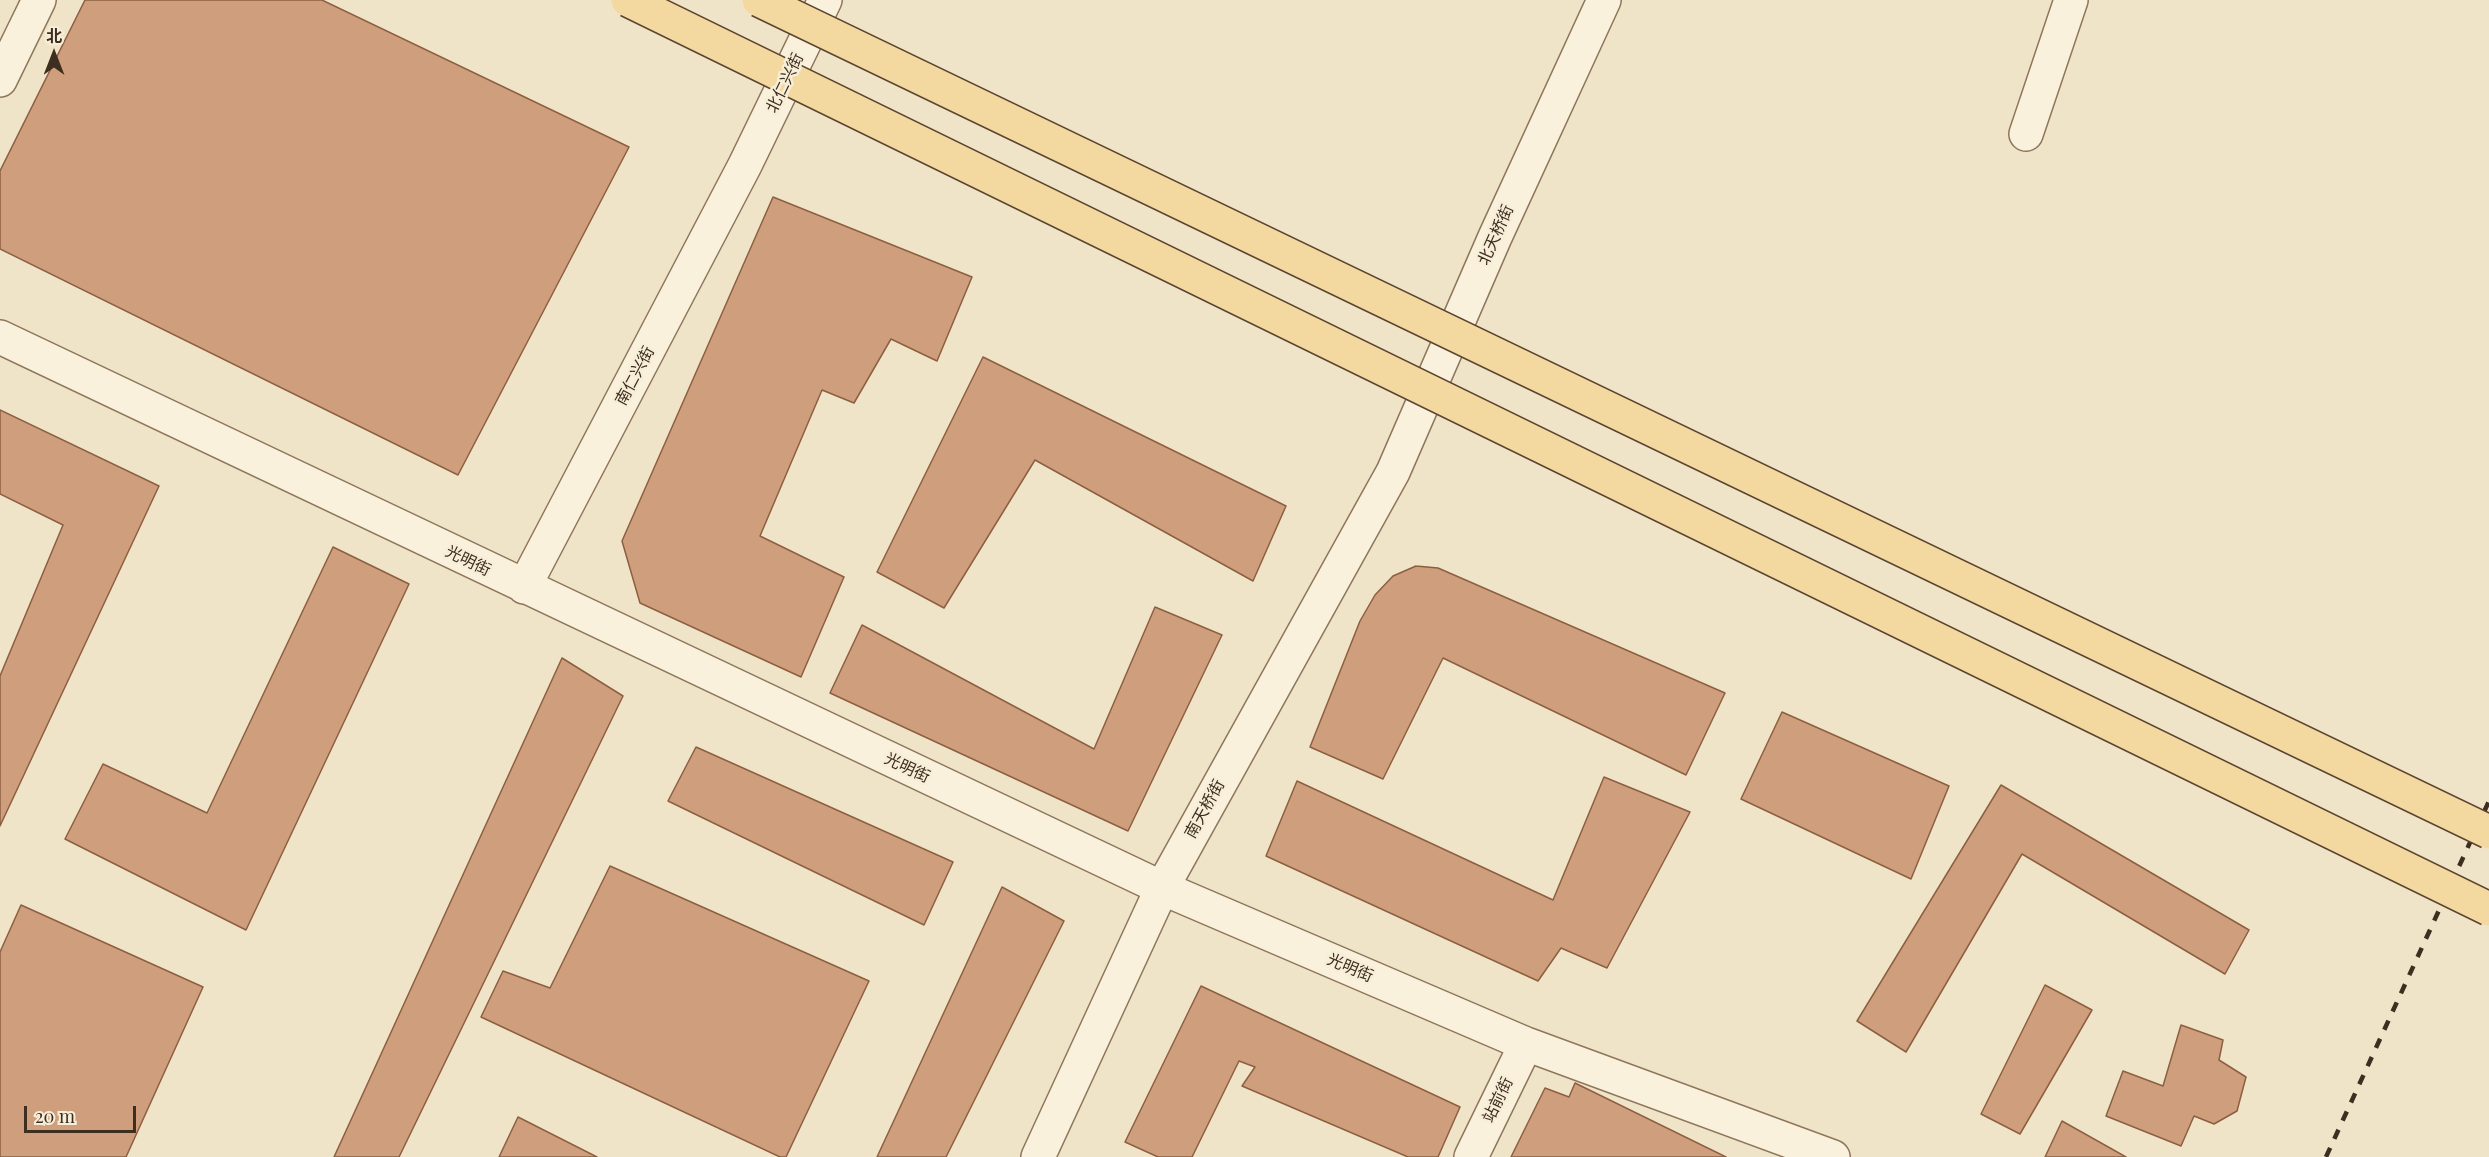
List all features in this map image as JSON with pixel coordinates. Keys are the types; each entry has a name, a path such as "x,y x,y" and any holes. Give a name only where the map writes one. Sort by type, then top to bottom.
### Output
{"main road":[{"path":"628,0 2489,909"},
{"path":"759,0 2489,832"}],"street":[{"path":"0,80 39,0"},
{"name":"北仁兴街","path":"745,165 825,0"},
{"name":"北天桥街","path":"1394,472 1495,237 1604,0"},
{"path":"2026,134 2071,0"},
{"name":"南仁兴街","path":"524,587 745,165"},
{"name":"光明街","path":"0,337 1162,888 1526,1044 1833,1157"},
{"name":"南天桥街","path":"1038,1157 1162,888 1394,472"},
{"name":"站前街","path":"1471,1157 1526,1044"}],"building":[{"path":"85,0 322,0 629,147 458,475 0,249 0,171"},
{"path":"773,197 972,277 937,361 891,339 854,403 822,390 760,536 844,577 801,677 640,603 622,541"},
{"path":"983,357 1286,506 1253,581 1035,460 944,608 877,572"},
{"path":"0,410 159,486 0,826 0,676 63,525 0,494"},
{"path":"333,547 409,584 246,930 65,839 103,764 207,813"},
{"path":"1416,566 1438,568 1725,693 1686,775 1443,658 1383,779 1310,747 1360,621 1375,595 1393,576"},
{"path":"1155,607 1222,635 1128,831 830,693 862,625 1094,749"},
{"path":"562,658 623,696 399,1157 334,1157"},
{"path":"1782,712 1949,786 1911,879 1741,799"},
{"path":"696,747 953,862 924,925 668,801"},
{"path":"1604,777 1690,812 1607,968 1561,948 1538,981 1266,856 1297,781 1553,900"},
{"path":"2001,785 2249,930 2225,974 2022,854 1906,1052 1857,1021"},
{"path":"610,866 869,981 786,1157 780,1157 481,1017 503,971 550,988"},
{"path":"1002,887 1064,921 946,1157 877,1157"},
{"path":"21,905 203,987 126,1157 0,1157 0,952"},
{"path":"2045,985 2092,1010 2020,1134 1981,1114"},
{"path":"1201,986 1460,1107 1438,1157 1408,1157 1242,1086 1255,1067 1239,1061 1192,1157 1158,1157 1125,1142"},
{"path":"2181,1025 2223,1040 2219,1060 2246,1077 2237,1111 2214,1124 2194,1116 2181,1146 2106,1116 2123,1071 2163,1086"},
{"path":"1575,1083 1726,1157 1511,1157 1545,1088 1569,1097"},
{"path":"518,1117 597,1157 499,1157"},
{"path":"2062,1121 2126,1157 2045,1157"}],"railway":[{"path":"2326,1157 2489,801"}]}
